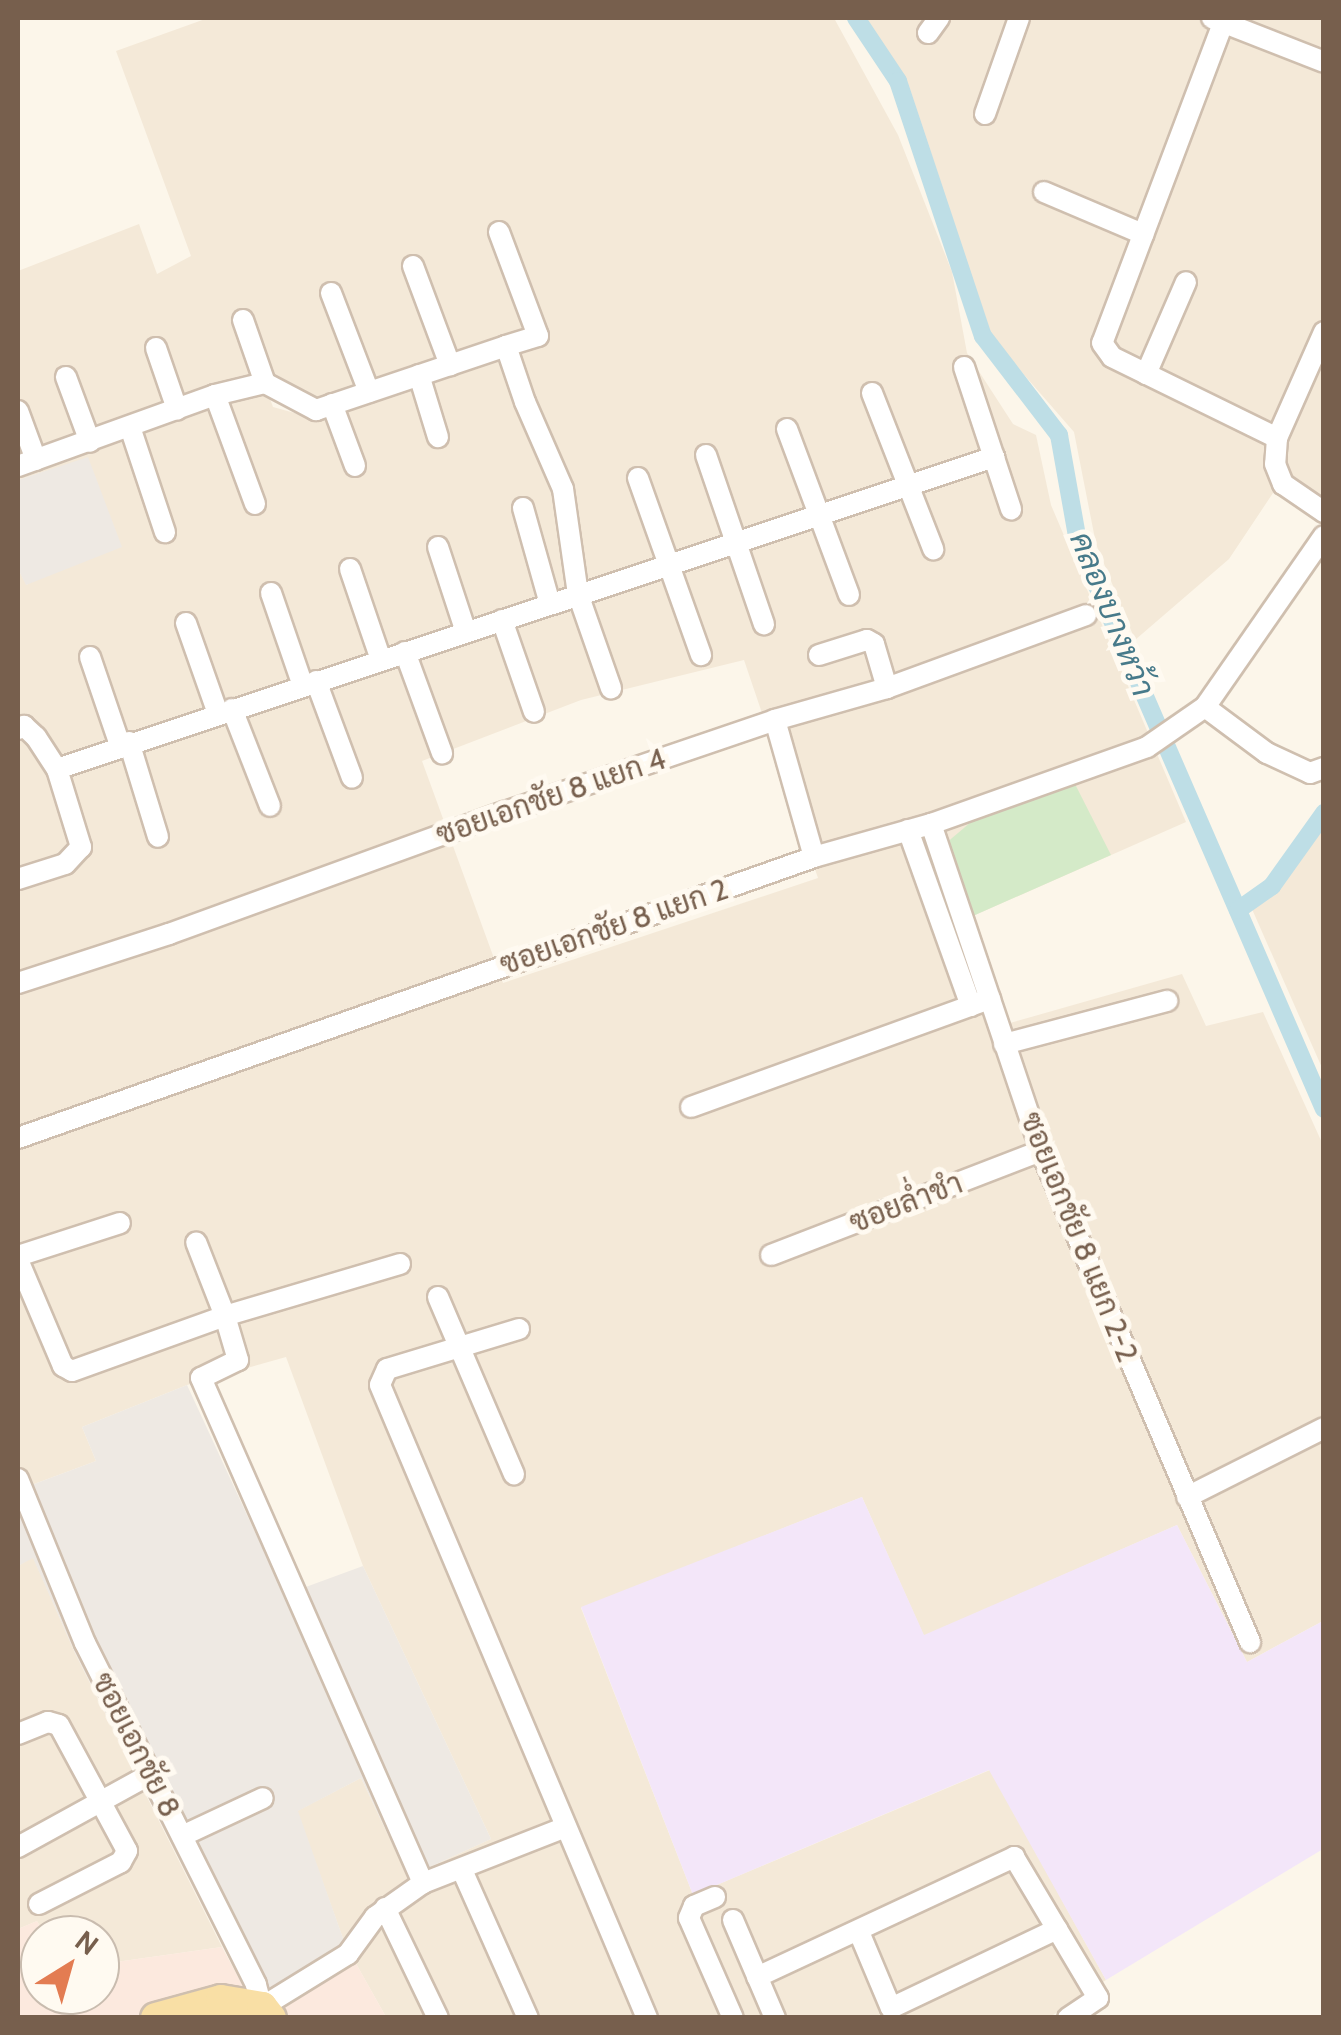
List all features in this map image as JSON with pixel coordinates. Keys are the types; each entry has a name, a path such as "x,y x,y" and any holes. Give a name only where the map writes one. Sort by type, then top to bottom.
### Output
{"main road":[{"path":"172,2015 221,2000 267,2012"}],"street":[{"path":"985,114 1019,18"},
{"path":"1276,438 1112,357 1102,343 1219,19 1324,62"},
{"path":"1044,192 1143,234"},
{"path":"18,411 27,462 215,395 265,384 316,410 538,336 499,232"},
{"path":"413,266 450,364"},
{"path":"1146,374 1186,282"},
{"path":"331,293 368,392"},
{"path":"244,320 265,384"},
{"path":"1324,332 1276,438 1275,464 1283,484 1324,512"},
{"path":"506,346 524,402 563,489 578,594 611,688"},
{"path":"156,348 177,409"},
{"path":"964,367 1010,509"},
{"path":"419,375 438,437"},
{"path":"66,377 90,442"},
{"path":"872,393 933,550"},
{"path":"215,395 255,504"},
{"path":"332,404 355,466"},
{"path":"130,427 165,532"},
{"path":"787,429 849,595"},
{"path":"706,455 764,624"},
{"path":"57,769 994,457"},
{"path":"638,478 701,654"},
{"path":"524,508 550,604"},
{"path":"1324,536 1205,707 1267,753 1310,773 1324,768"},
{"path":"438,547 466,632"},
{"path":"350,569 381,660"},
{"path":"271,594 352,778"},
{"name":"ซอยเอกชัย 8 แยก 4","path":"18,983 169,934 505,812 775,720 887,688 1086,615"},
{"path":"502,620 534,712"},
{"path":"186,623 270,806"},
{"path":"819,655 867,640 874,644 887,688"},
{"path":"405,652 442,754"},
{"path":"90,657 158,838"},
{"name":"ซอยเอกชัย 8 แยก 2","path":"18,1138 814,857 931,824 1147,747 1205,707"},
{"path":"775,720 814,857"},
{"path":"18,728 24,726 36,736 57,769 82,847 64,864 18,879"},
{"name":"ซอยเอกชัย 8 แยก 2-2","path":"931,824 981,1002 1004,1044 1041,1151 1250,1642"},
{"path":"691,1107 981,1002 908,830"},
{"path":"1004,1044 1167,1001"},
{"name":"ซอยล่ำชำ","path":"771,1255 1041,1151"},
{"path":"120,1223 18,1258 63,1366 72,1371 225,1316 400,1264"},
{"path":"196,1242 239,1356 203,1375 202,1382 423,1884"},
{"path":"438,1297 514,1474"},
{"path":"520,1329 387,1369 380,1385 647,2018"},
{"path":"1187,1497 1324,1428"},
{"name":"ซอยเอกชัย 8","path":"18,1479 85,1643 267,2012"},
{"path":"18,1734 48,1722 58,1726 126,1844 121,1862 40,1904"},
{"path":"18,1846 151,1774"},
{"path":"182,1836 263,1798"},
{"path":"267,2012 348,1954 384,1908 423,1884 564,1828"},
{"path":"757,1977 1014,1857 1098,1998 1068,2018"},
{"path":"462,1870 528,2018"},
{"path":"716,1897 694,1906 689,1918 733,2018"},
{"path":"384,1908 438,2018"},
{"path":"733,1920 775,2018"},
{"path":"859,1932 890,2008 1057,1929"}],"shaded area":[{"path":"208,18 834,18 898,135 952,272 967,353 1013,424 1036,435 1051,505 1186,822 966,919 1010,1023 1182,974 1206,1026 1263,1012 1323,1145 1323,1621 1247,1662 1177,1525 924,1636 862,1497 581,1608 693,1895 990,1770 1106,1980 1050,2017 386,2017 345,1944 297,1811 361,1778 408,1877 491,1839 363,1566 286,1357 187,1385 82,1427 96,1461 18,1490 18,569 27,585 88,458 18,480 18,271 139,224 157,274 191,256 116,51","holes":["265,385 316,410 320,420 273,407","744,660 818,878 503,983 422,761 581,700"]},
{"path":"864,18 1323,18 1323,524 1273,493 1229,559 1135,640 1096,544 1074,432 991,337 903,77"},
{"path":"88,457 122,547 26,585 18,569 18,480"},
{"path":"1323,808 1323,1070 1248,900 1269,884"},
{"path":"187,1385 284,1595 363,1566 491,1839 408,1877 361,1778 298,1811 345,1944 270,1988 244,1988 75,1653 33,1558 18,1566 18,1490 96,1461 82,1427"},
{"path":"862,1497 924,1635 1177,1525 1247,1662 1323,1621 1323,1849 1106,1980 989,1770 693,1895 581,1607"},
{"path":"33,1557 75,1653 222,1947 120,1961 120,1915 20,1915 18,1929 18,1566"},
{"path":"18,1929 20,2015 120,2015 120,1961 222,1947 244,1988 345,1944 386,2017 18,2018"}],"green space":[{"path":"1075,784 1111,855 966,919 945,844 971,822"}],"waterway":[{"name":"คลองบางหว้า","path":"856,18 898,81 983,336 1059,435 1078,542 1324,1109"},
{"path":"1238,910 1272,886 1324,813"}]}
